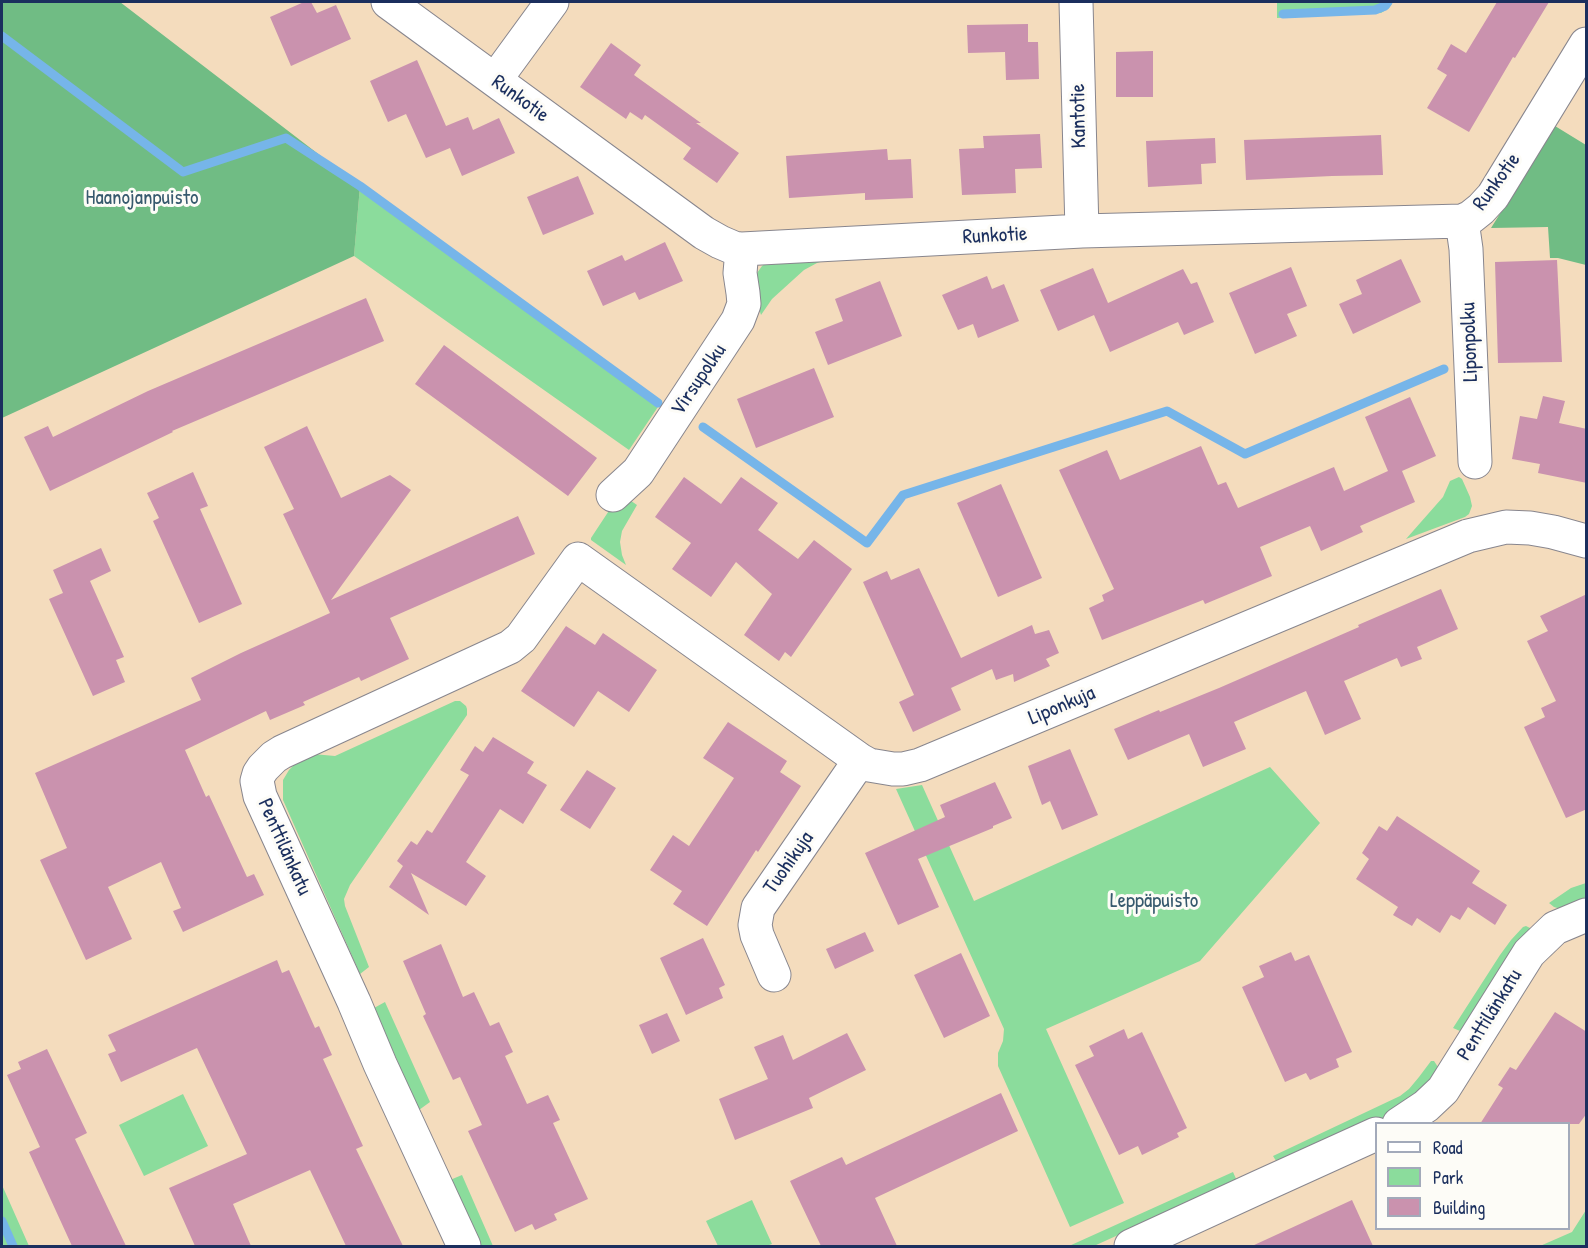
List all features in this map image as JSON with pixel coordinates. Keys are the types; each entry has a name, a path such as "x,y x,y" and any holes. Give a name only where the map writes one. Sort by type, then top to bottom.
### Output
{"street":[{"name":"Runkotie","path":"388,2 704,233 720,242 742,249 1082,231 1462,221 1481,209 1492,196 1587,44"},
{"path":"495,80 552,2"},
{"name":"Kantotie","path":"1076,2 1082,231"},
{"name":"Liponpolku","path":"1462,221 1466,249 1474,462"},
{"name":"Virsupolku","path":"613,495 638,472 738,320 744,304 740,273 742,249"},
{"name":"Liponkuja","path":"578,559 860,760 869,765 903,769 920,765 1468,536 1506,527 1530,528 1587,542"},
{"name":"Penttilänkatu","path":"464,1246 260,796 257,781 263,768 282,752 510,647 521,638 578,559"},
{"name":"Tuohikuja","path":"774,975 757,935 755,925 758,908 860,760"},
{"name":"Penttilänkatu","path":"1402,1122 1426,1106 1443,1090 1529,953 1555,928 1587,915"},
{"path":"1131,1246 1375,1135"}],"green space":[{"name":"Haanojanpuisto","path":"2,2 120,2 360,186 354,256 2,418"},
{"path":"1277,2 1393,2 1381,13 1277,18"},
{"path":"1555,126 1586,145 1586,265 1550,258 1548,227 1491,228"},
{"path":"360,186 662,401 629,450 354,256"},
{"path":"830,259 804,270 772,299 761,315 754,280 762,266 768,262"},
{"path":"1459,477 1470,497 1472,506 1469,514 1406,539 1443,497 1450,481"},
{"path":"624,496 637,505 622,531 620,542 626,565 591,540 618,497"},
{"path":"455,701 460,701 466,706 467,715 350,885 344,899 369,967 360,974 283,800 283,780 297,762 313,754 335,756"},
{"name":"Leppäpuisto","path":"1270,767 1320,823 1200,961 1046,1029 1124,1203 1070,1227 998,1066 998,1053 1003,1041 1004,1029 896,789 922,785 974,901"},
{"path":"1586,883 1586,897 1561,909 1549,903 1571,888"},
{"path":"1526,926 1532,932 1467,1026 1460,1031 1453,1028 1500,955 1511,940"},
{"path":"385,1002 430,1102 419,1110 374,1008"},
{"path":"1431,1061 1434,1061 1438,1067 1427,1085 1394,1113 1278,1164 1273,1156 1400,1096 1409,1089"},
{"path":"183,1094 208,1146 144,1176 119,1125"},
{"path":"1233,1172 1237,1181 1094,1246 1069,1246"},
{"path":"462,1175 493,1246 480,1246 450,1180"},
{"path":"2,1185 29,1246 2,1246"},
{"path":"752,1200 772,1244 718,1246 706,1221"},
{"path":"1586,1210 1586,1246 1540,1246 1572,1232"}],"building":[{"path":"304,2 311,2 317,13 336,5 351,39 291,66 270,17"},
{"path":"1497,2 1549,2 1515,58 1513,57 1469,132 1427,108 1447,75 1437,69 1451,44 1466,53"},
{"path":"1028,24 1028,42 1038,42 1039,79 1006,80 1005,52 968,53 967,25"},
{"path":"611,43 641,65 634,75 739,153 717,183 683,159 691,148 645,115 642,120 630,112 626,119 580,87"},
{"path":"1153,51 1153,97 1116,97 1116,52"},
{"path":"417,60 446,126 468,117 473,130 499,118 515,153 462,176 450,148 426,158 406,114 388,122 370,81"},
{"path":"1040,134 1042,168 1015,169 1016,193 962,195 959,149 984,148 983,136"},
{"path":"1381,135 1383,175 1246,180 1244,140"},
{"path":"1215,138 1216,163 1201,164 1202,184 1148,187 1146,141"},
{"path":"887,149 888,160 911,159 913,198 865,200 865,193 789,198 786,156"},
{"path":"578,176 594,214 543,235 527,197"},
{"path":"665,242 683,281 639,300 635,292 603,306 587,271 622,255 625,261"},
{"path":"1401,259 1421,302 1353,334 1339,304 1362,294 1356,280"},
{"path":"1557,260 1562,362 1498,363 1495,262"},
{"path":"1291,267 1307,306 1287,314 1297,336 1255,354 1229,293"},
{"path":"1093,268 1108,303 1183,269 1191,284 1197,282 1214,322 1184,335 1178,322 1110,352 1094,315 1058,331 1040,290"},
{"path":"987,276 992,289 1004,284 1019,321 978,338 973,324 958,330 942,295"},
{"path":"880,281 902,336 828,365 815,332 843,321 835,299"},
{"path":"366,298 384,341 172,431 50,491 24,437 48,426 53,437 148,391"},
{"path":"444,345 597,458 568,496 415,384"},
{"path":"814,368 834,417 756,448 737,399"},
{"path":"1543,396 1565,401 1559,423 1587,429 1587,483 1538,473 1540,464 1512,459 1520,416 1537,419"},
{"path":"1410,397 1436,456 1402,471 1415,502 1360,526 1363,532 1321,551 1310,526 1260,547 1272,576 1205,604 1203,600 1102,640 1089,608 1104,601 1102,595 1114,589 1059,470 1107,450 1120,480 1201,446 1218,485 1226,482 1238,508 1334,467 1344,491 1388,471 1365,417"},
{"path":"307,426 341,498 390,475 411,490 331,600 518,516 535,554 390,618 409,659 361,681 359,677 303,702 305,705 270,720 266,711 185,750 206,797 209,795 247,877 254,874 264,895 183,932 173,911 181,908 161,862 108,887 132,939 86,960 40,860 67,848 35,773 201,700 191,678 330,613 283,514 294,509 264,447"},
{"path":"193,472 208,506 200,509 242,604 199,623 153,521 159,518 147,493"},
{"path":"684,477 721,504 741,477 778,503 758,530 798,559 814,540 852,569 791,657 785,652 779,661 744,635 772,594 736,562 711,597 672,569 691,543 655,517"},
{"path":"1001,484 1042,578 998,597 957,503"},
{"path":"101,548 111,571 90,581 124,657 116,660 125,682 93,696 49,599 63,593 53,570"},
{"path":"919,568 961,658 1032,625 1035,634 1049,630 1059,653 1046,659 1050,666 1014,682 1013,674 996,680 992,669 951,688 961,710 913,732 899,702 914,695 863,582 887,571 891,580"},
{"path":"1441,589 1458,629 1417,647 1422,659 1401,667 1397,658 1344,681 1361,719 1325,735 1306,691 1234,722 1246,749 1203,767 1189,734 1128,760 1114,729 1219,688"},
{"path":"1587,594 1587,809 1566,818 1524,727 1545,717 1541,708 1556,701 1527,641 1548,631 1540,616"},
{"path":"566,626 595,645 603,633 657,670 629,712 598,691 574,727 521,691"},
{"path":"728,722 787,761 780,772 801,786 707,926 673,904 682,891 650,870 673,835 689,846 734,778 703,758"},
{"path":"493,737 534,762 527,773 547,785 523,824 500,809 466,862 486,876 466,906 411,873 429,915 389,887 403,866 397,861 411,841 417,845 427,830 432,833 469,775 460,770 475,746 483,752"},
{"path":"1070,749 1098,815 1062,830 1050,801 1042,805 1028,766"},
{"path":"587,770 616,788 590,829 560,810"},
{"path":"995,782 1012,818 918,859 939,907 898,925 865,853 945,817 940,805"},
{"path":"1397,816 1480,871 1472,883 1507,905 1495,925 1468,907 1460,920 1451,915 1440,933 1417,918 1412,926 1393,915 1398,907 1356,879 1369,859 1362,853 1379,826 1387,831"},
{"path":"865,932 874,951 835,969 826,949"},
{"path":"703,938 725,985 719,988 723,998 686,1015 660,958"},
{"path":"441,944 463,997 474,992 490,1026 499,1022 513,1052 505,1056 527,1104 548,1095 560,1120 553,1123 588,1199 554,1214 557,1220 535,1230 532,1224 515,1232 468,1131 482,1125 460,1077 453,1080 423,1016 426,1014 403,961"},
{"path":"1291,952 1295,961 1309,955 1352,1052 1336,1059 1339,1067 1310,1080 1306,1073 1285,1082 1242,987 1264,977 1259,966"},
{"path":"961,953 990,1016 944,1038 914,975"},
{"path":"277,960 282,973 289,970 315,1028 319,1026 332,1055 323,1059 363,1146 356,1149 403,1246 346,1246 310,1170 233,1204 251,1246 195,1246 169,1188 247,1154 197,1048 121,1082 108,1054 116,1051 108,1035"},
{"path":"1555,1012 1587,1032 1587,1113 1579,1124 1570,1124 1570,1122 1481,1122 1503,1088 1498,1085 1510,1067 1516,1070"},
{"path":"667,1013 680,1041 652,1054 639,1025"},
{"path":"1124,1029 1128,1039 1142,1032 1187,1128 1177,1133 1179,1137 1142,1155 1138,1146 1119,1155 1075,1065 1094,1056 1089,1046"},
{"path":"847,1033 866,1070 809,1098 813,1108 735,1140 719,1099 768,1079 754,1047 783,1035 793,1060"},
{"path":"47,1049 87,1133 75,1139 126,1246 72,1246 29,1152 40,1147 7,1075 21,1069 18,1062"},
{"path":"1001,1093 1018,1131 875,1198 897,1246 821,1246 790,1181 842,1157 846,1165"},
{"path":"1352,1200 1373,1246 1252,1246"}],"waterway":[{"path":"1283,14 1375,10 1385,6 1388,2"},
{"path":"2,36 183,172 286,138 360,186 658,403"},
{"path":"703,427 867,543 903,495 1167,411 1245,454 1444,369"},
{"path":"2,1221 13,1246"}]}
